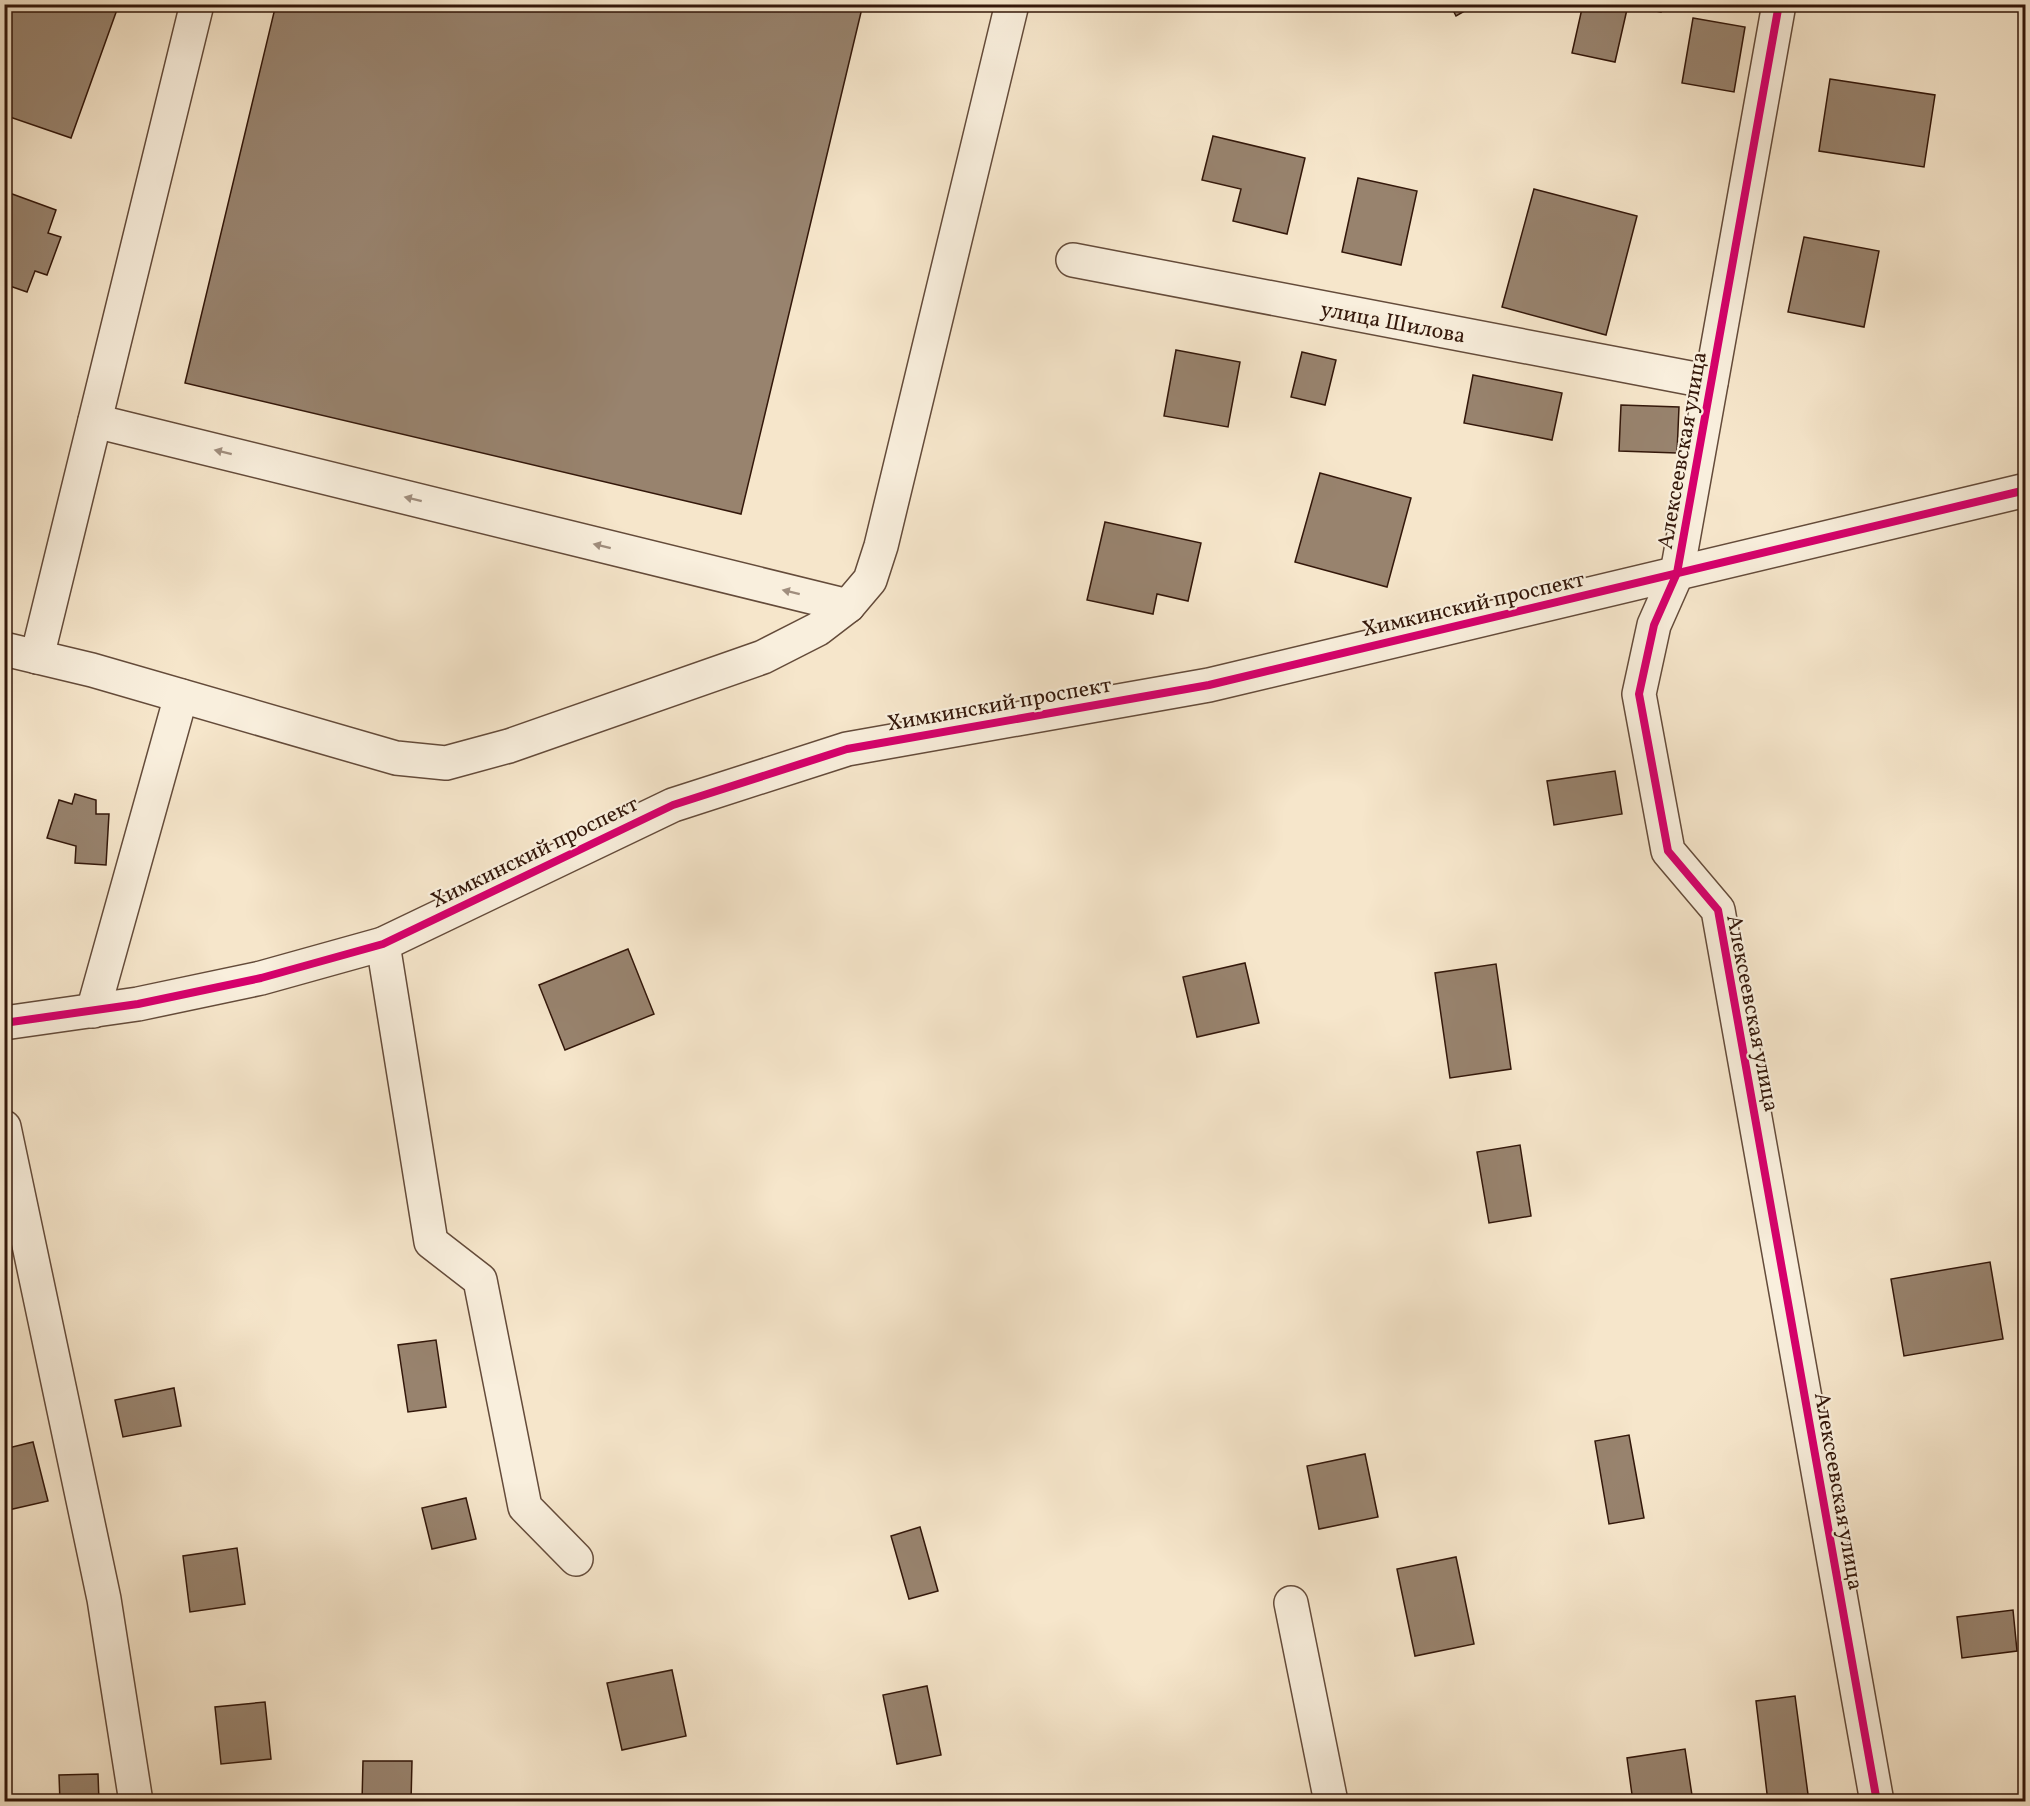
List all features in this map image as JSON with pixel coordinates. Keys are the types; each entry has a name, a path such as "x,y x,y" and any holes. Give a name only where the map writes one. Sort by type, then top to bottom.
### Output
{"street":[{"path":"37,657 197,4"},
{"path":"4,649 92,670 396,758 446,763 508,746 763,657 818,629 848,606 870,580 881,546 1012,4"},
{"name":"Алексеевская улица","path":"1779,4 1677,573 1654,625 1639,694 1668,851 1718,910 1877,1802"},
{"name":"улица Шилова","path":"1073,260 1711,382"},
{"path":"95,421 848,606"},
{"name":"Химкинский проспект","path":"4,1023 138,1004 261,978 383,944 673,805 847,749 1209,685 2025,489"},
{"path":"93,1011 181,696"},
{"path":"383,944 431,1242 480,1280 525,1507 576,1559"},
{"path":"4,1127 104,1599 136,1802"},
{"path":"1291,1603 1331,1802"}],"building":[{"path":"4,4 119,4 71,138 4,115"},
{"path":"276,4 863,4 741,514 185,383"},
{"path":"1450,4 1477,4 1456,16"},
{"path":"1583,4 1663,4 1661,12 1628,5 1615,62 1572,53"},
{"path":"1853,4 1883,4 1882,10"},
{"path":"1693,18 1745,27 1734,92 1682,83"},
{"path":"1830,79 1935,95 1924,167 1819,151"},
{"path":"1213,136 1305,158 1287,234 1233,221 1241,189 1202,180"},
{"path":"1358,178 1417,191 1401,265 1342,252"},
{"path":"1534,189 1637,216 1606,335 1502,307"},
{"path":"4,191 56,210 48,233 61,237 47,275 35,271 27,292 4,284"},
{"path":"1804,237 1879,251 1864,327 1788,312"},
{"path":"1176,350 1240,362 1228,427 1164,416"},
{"path":"1302,352 1336,360 1325,405 1291,397"},
{"path":"1473,375 1562,393 1552,440 1464,423"},
{"path":"1621,405 1679,407 1677,453 1619,451"},
{"path":"1320,473 1411,498 1387,587 1295,562"},
{"path":"1105,522 1201,543 1188,601 1157,594 1153,614 1087,600"},
{"path":"1615,771 1622,814 1554,825 1547,781"},
{"path":"75,794 96,800 96,814 109,814 106,865 75,863 76,846 47,838 59,800 72,804"},
{"path":"628,949 654,1014 565,1050 539,985"},
{"path":"1245,963 1259,1023 1197,1037 1183,977"},
{"path":"1496,964 1511,1069 1450,1078 1435,973"},
{"path":"1520,1145 1531,1216 1489,1223 1477,1152"},
{"path":"1990,1262 2003,1339 1904,1356 1891,1279"},
{"path":"436,1340 446,1407 408,1412 398,1345"},
{"path":"174,1388 181,1426 123,1437 115,1400"},
{"path":"1629,1435 1644,1518 1609,1524 1595,1441"},
{"path":"33,1442 48,1501 4,1511 4,1449"},
{"path":"1365,1454 1378,1517 1319,1529 1307,1466"},
{"path":"466,1498 476,1539 432,1549 422,1508"},
{"path":"920,1527 938,1591 909,1599 891,1536"},
{"path":"237,1548 245,1604 190,1612 183,1556"},
{"path":"1456,1557 1474,1644 1415,1656 1397,1569"},
{"path":"2013,1610 2017,1651 1962,1658 1957,1617"},
{"path":"672,1670 686,1736 622,1750 607,1683"},
{"path":"927,1686 941,1755 897,1764 883,1695"},
{"path":"1795,1696 1809,1802 1768,1802 1756,1701"},
{"path":"265,1702 271,1759 221,1764 215,1707"},
{"path":"1685,1749 1693,1802 1633,1802 1627,1758"},
{"path":"363,1761 412,1761 411,1802 362,1802"},
{"path":"98,1774 99,1802 60,1802 59,1775"},
{"path":"1283,1795 1284,1802 1239,1802"},
{"path":"1551,1798 1552,1802 1515,1801"}],"cycle path":[{"path":"1779,4 1677,573 1654,625 1639,694 1668,851 1718,910 1877,1802"},
{"path":"4,1023 138,1004 261,978 383,944 673,805 847,749 1209,685 2026,490"}]}
